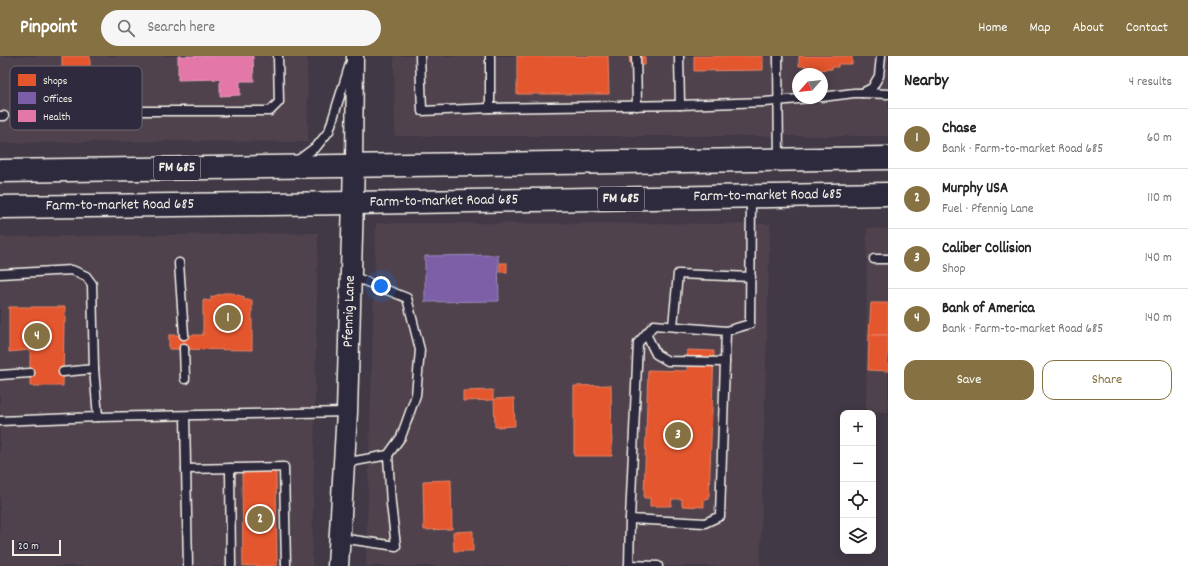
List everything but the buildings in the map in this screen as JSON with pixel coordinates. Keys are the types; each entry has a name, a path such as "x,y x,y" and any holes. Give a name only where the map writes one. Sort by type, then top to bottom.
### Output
{"main road":[{"name":"FM 685","path":"0,171 888,158"},
{"name":"Farm-to-market Road 685","path":"0,207 888,194"}],"street":[{"name":"Pfennig Lane","path":"338,566 347,412 354,165 354,56"}],"lane":[{"path":"142,111 270,111 279,102 278,56"},
{"path":"289,166 312,150 329,131 354,56"},
{"path":"420,56 422,111 490,108 680,105 792,100"},
{"path":"490,56 490,108"},
{"path":"636,56 637,106"},
{"path":"679,56 680,105"},
{"path":"778,56 779,160"},
{"path":"862,93 872,88 879,76 881,56"},
{"path":"828,95 854,93 888,94"},
{"path":"658,566 629,566 638,343 654,325 726,331 750,324 751,197"},
{"path":"874,259 888,259"},
{"path":"179,263 184,335"},
{"path":"0,274 72,270 86,276 92,284 94,369 98,417"},
{"path":"673,326 678,274 751,277"},
{"path":"340,538 396,546 391,504 388,455 401,437 416,396 420,350 407,298 351,276"},
{"path":"630,519 705,523 720,516 726,331"},
{"path":"646,334 656,354 668,361 725,362"},
{"path":"184,348 185,379"},
{"path":"63,372 94,369"},
{"path":"0,375 30,373"},
{"path":"0,421 98,417 347,412"},
{"path":"185,416 188,566"},
{"path":"344,463 388,455"},
{"path":"186,469 284,467 286,566"},
{"path":"230,468 230,566"}],"shaded area":[{"path":"0,56 307,56 308,142 174,141 0,143"},
{"path":"394,56 888,56 888,136 395,136"},
{"path":"376,223 770,224 760,566 366,566"},
{"path":"867,228 888,229 888,413 876,413 876,410 866,410"},
{"path":"318,233 312,566 0,566 0,237"}],"place":[{"name":"Chase","path":"228,318"},
{"name":"Bank of America","path":"37,336"},
{"name":"Caliber Collision","path":"678,435"},
{"name":"Murphy USA","path":"260,519"}]}
